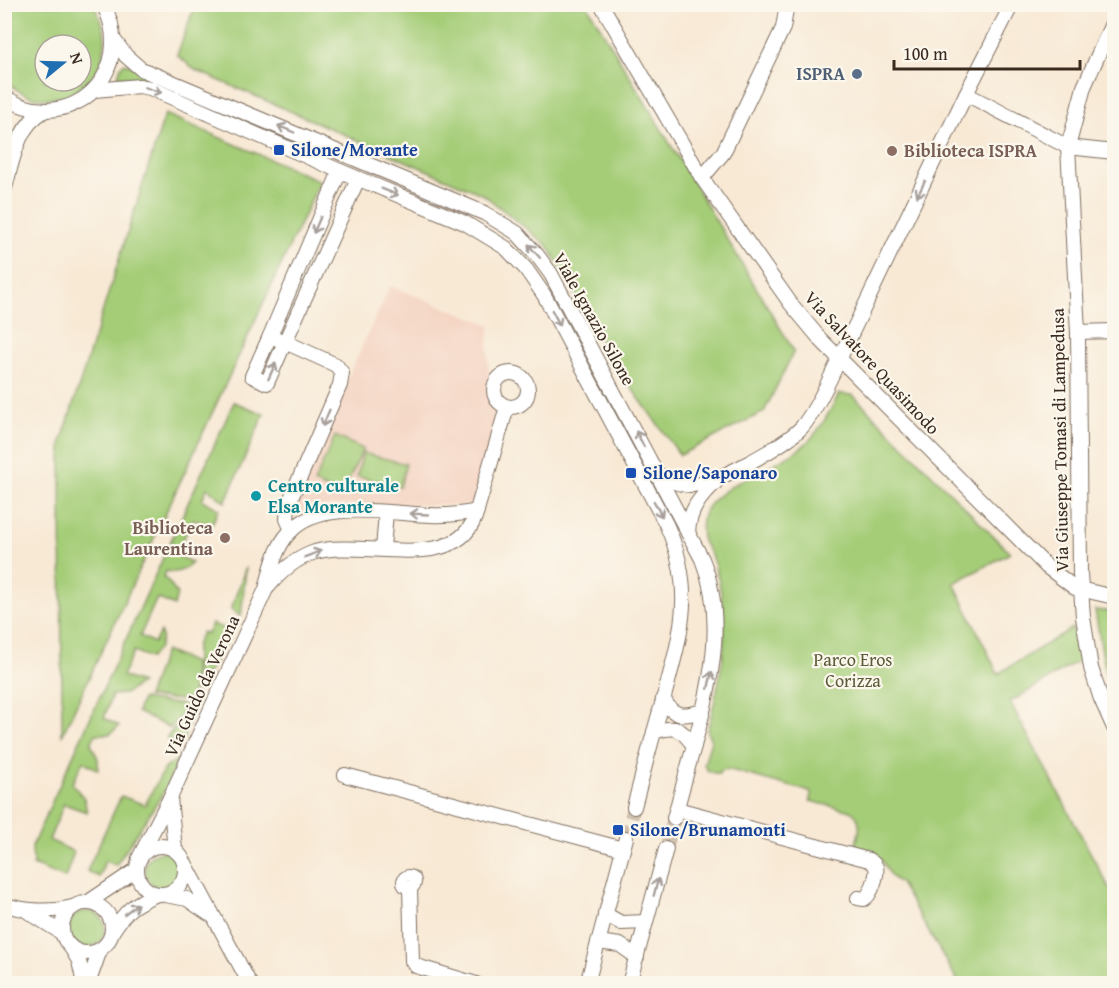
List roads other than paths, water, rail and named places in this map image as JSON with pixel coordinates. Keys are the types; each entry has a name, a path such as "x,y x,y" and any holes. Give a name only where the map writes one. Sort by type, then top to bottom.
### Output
{"street":[{"path":"4,96 26,108 44,111 74,104 95,90 107,72 114,40 103,4"},
{"name":"Via Salvatore Quasimodo","path":"601,4 702,178 816,335 1037,558 1059,577 1081,590 1114,597"},
{"path":"702,178 720,159 728,143 783,28 787,4"},
{"path":"657,474 676,482 692,485 721,477 799,430 812,413 1012,4"},
{"path":"1110,4 1114,10 1114,18"},
{"name":"Via Giuseppe Tomasi di Lampedusa","path":"1114,18 1084,87 1068,147 1078,332 1081,590 1086,645 1091,668 1114,728"},
{"name":"Viale Ignazio Silone","path":"114,40 126,56 141,69 474,208 517,233 537,255 559,287 705,565 714,612 714,656 703,711 675,814 869,860 876,868 868,896 858,898"},
{"name":"Viale Ignazio Silone","path":"95,90 139,86 150,88 358,179 454,218 486,234 513,255 540,288 666,525 676,548 683,581 684,607 681,631 634,807"},
{"path":"966,94 1068,147 1114,152"},
{"path":"4,191 21,134 33,119 44,111"},
{"path":"340,171 252,376 267,383 358,179"},
{"path":"1078,332 1114,331"},
{"path":"270,336 336,365 342,373 340,385 287,510 287,519 292,530"},
{"name":"Via Guido da Verona","path":"266,588 289,566 314,553 333,549 419,550 446,545 466,534 477,511 507,407"},
{"path":"688,533 695,505 721,477"},
{"name":"Via Guido da Verona","path":"138,864 266,588 277,552 292,530 308,519 325,513 432,515 477,511"},
{"path":"383,549 386,513"},
{"path":"663,698 676,714 687,715 703,711"},
{"path":"654,732 670,727 676,728 685,734 694,746"},
{"path":"345,775 625,843 587,984"},
{"path":"86,984 100,950 109,941 125,912 143,900 174,891 182,882 185,875 170,798"},
{"path":"4,905 25,910 56,911 87,903 138,864 149,848 162,845 180,855 250,984"},
{"path":"629,984 666,849"},
{"path":"138,864 140,883 150,892 187,898 215,919"},
{"path":"410,887 410,955 412,962 416,966 476,984"},
{"path":"87,903 97,905 108,913 112,923 112,932"},
{"path":"72,907 63,920 65,938 76,956 86,984"},
{"path":"25,910 65,938 78,952 100,950"},
{"path":"605,914 621,923 646,922"},
{"path":"598,942 620,945 637,957"}],"tunnel":[{"path":"626,838 634,807"},
{"path":"666,849 674,818"}],"place":[{"name":"ISPRA","path":"857,74"},
{"name":"Silone/Morante","path":"279,150"},
{"name":"Biblioteca ISPRA","path":"892,151"},
{"name":"Silone/Saponaro","path":"631,473"},
{"name":"Centro culturale Elsa Morante","path":"256,496"},
{"name":"Biblioteca Laurentina","path":"225,538"},
{"name":"Silone/Brunamonti","path":"618,830"}],"park label":[{"name":"Parco Eros Corizza","path":"853,670"}]}
